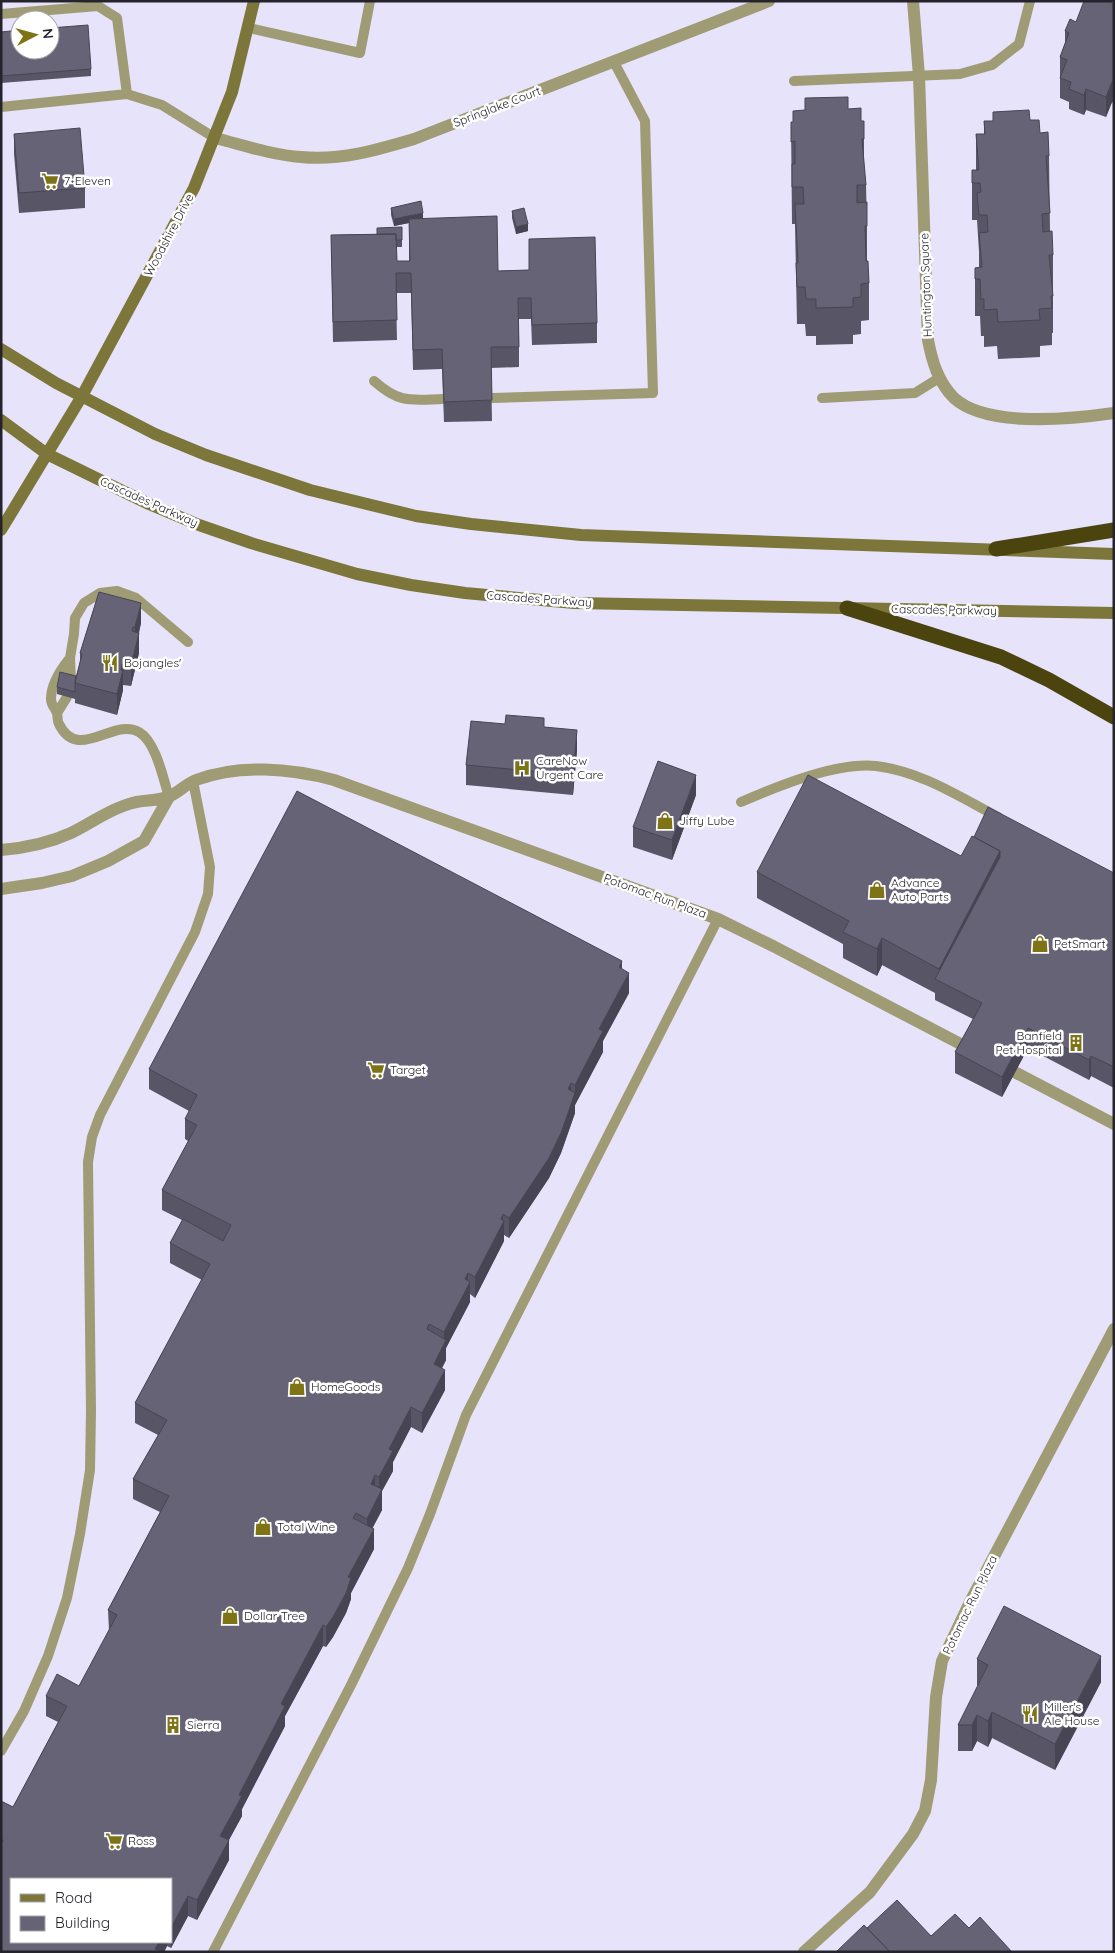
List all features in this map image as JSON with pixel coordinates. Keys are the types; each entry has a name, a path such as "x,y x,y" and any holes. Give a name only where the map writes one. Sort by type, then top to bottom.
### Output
{"highway":[{"path":"996,549 1114,530"},
{"path":"847,608 1001,657 1049,680 1114,717"}],"main road":[{"name":"Woodshire Drive","path":"1,530 82,396 194,188 232,92 254,1"},
{"path":"1,349 56,383 155,434 206,455 310,490 416,516 471,524 581,535 1114,554"},
{"name":"Cascades Parkway","path":"1,420 47,454 149,504 199,525 251,543 357,574 411,585 465,594 574,603 1114,613"}],"street":[{"name":"Springlake Court","path":"215,138 282,155 302,158 340,157 375,151 414,139 769,1"},
{"name":"Huntington Square","path":"913,1 919,76 928,340 931,359 939,378 954,398 977,412 1002,417 1056,417 1114,413"},
{"name":"Potomac Run Plaza","path":"1,850 52,841 129,803 169,797 193,781 218,774 240,770 291,771 334,780 718,919 766,942 1114,1124"},
{"name":"Potomac Run Plaza","path":"1,889 42,884 72,876 108,861 144,841 169,797"},
{"name":"Potomac Run Plaza","path":"804,1952 870,1892 913,1834 925,1811 931,1780 936,1696 942,1661 970,1602 1114,1328"}],"lane":[{"path":"249,28 360,53 370,1"},
{"path":"794,81 960,74 992,65 1019,44 1030,1"},
{"path":"1,14 98,6 117,18 128,94"},
{"path":"492,398 653,393 645,121 614,62"},
{"path":"1,107 128,94 162,105 215,138"},
{"path":"822,398 915,393 939,378"},
{"path":"374,381 387,393 404,400 443,399"},
{"path":"71,682 70,658 77,613 84,603 93,596 108,591 126,593 136,598 188,642"},
{"path":"70,658 57,678 51,698 62,729 75,739 88,740 122,729 134,730 140,733 155,753 169,797"},
{"path":"57,713 67,697"},
{"path":"741,802 801,779 834,770 874,766 894,769 923,778 1010,823"},
{"path":"1,1751 24,1711 48,1656 67,1598 90,1470 88,1162 92,1137 100,1115 195,932 208,894 210,867 193,781"},
{"path":"213,1952 351,1685 408,1568 466,1415 718,919"}],"building":[{"path":"1084,1 1107,1 1114,4 1114,83 1112,82 1106,97 1086,89 1084,95 1069,89 1071,82 1060,78 1067,60 1060,57 1069,33 1065,31 1070,19 1076,22"},
{"path":"88,25 91,69 1,76 1,32 10,31 10,60 60,60 60,27"},
{"path":"848,97 848,109 861,108 861,121 864,121 864,139 862,139 866,185 857,185 857,203 867,202 867,226 865,226 869,283 861,284 861,297 853,298 853,307 816,308 816,299 806,299 805,287 797,287 796,263 798,263 795,204 804,204 803,187 792,187 795,141 791,142 791,122 793,122 793,111 805,110 805,98"},
{"path":"1029,110 1030,120 1039,120 1040,133 1048,132 1049,156 1046,156 1050,213 1042,214 1043,232 1052,231 1053,255 1049,255 1053,296 1051,296 1052,308 1039,309 1040,320 998,322 997,309 984,310 984,299 981,299 980,279 975,279 975,268 982,267 979,233 988,232 987,215 979,215 977,193 981,192 980,183 972,183 972,170 979,170 976,134 985,134 984,121 993,121 993,112"},
{"name":"7-Eleven","path":"80,128 85,188 19,193 14,134"},
{"path":"421,201 423,213 394,219 391,208"},
{"path":"524,208 528,224 516,227 512,211"},
{"path":"497,216 498,271 529,270 529,239 595,237 597,323 532,325 531,298 518,298 519,347 491,347 492,400 444,402 442,349 413,350 411,273 396,273 397,320 333,322 331,235 396,234 397,261 410,261 409,219"},
{"path":"402,227 402,240 396,240 396,234 377,234 377,228"},
{"name":"Bojangles'","path":"99,592 141,603 135,627 133,627 132,631 139,633 131,666 122,664 121,670 123,670 117,694 75,683 82,654 80,653"},
{"path":"60,672 76,676 75,692 57,687"},
{"path":"506,715 544,718 544,727 577,730 573,775 466,765 471,721 505,724"},
{"name":"Jiffy Lube","path":"658,761 696,775 672,840 633,827"},
{"name":"Advance Auto Parts","path":"808,775 961,856 972,836 1000,851 939,969 882,938 877,949 843,932 849,921 757,872"},
{"path":"297,791 622,961 619,967 629,973 599,1029 603,1031 575,1085 571,1083 568,1089 575,1093 561,1133 549,1158 509,1218 503,1214 501,1219 504,1221 475,1277 468,1273 465,1279 470,1282 444,1332 429,1324 427,1329 446,1340 434,1364 445,1370 422,1413 411,1407 389,1449 393,1451 379,1477 375,1475 371,1484 382,1489 367,1519 356,1513 353,1518 374,1529 348,1577 351,1578 346,1593 326,1627 323,1625 281,1704 285,1706 239,1795 242,1796 220,1836 229,1840 197,1900 188,1896 172,1926 172,1878 10,1878 10,1943 158,1943 155,1949 162,1951 1,1952 1,1844 3,1840 1,1839 1,1801 13,1807 67,1706 46,1696 57,1674 79,1686 117,1615 108,1610 169,1496 133,1479 167,1420 135,1403 210,1264 170,1243 183,1219 223,1241 231,1225 162,1190 197,1125 185,1119 197,1095 149,1069"},
{"name":"PetSmart","path":"988,807 1114,873 1114,1067 1091,1056 1089,1060 1028,1028 1002,1077 955,1052 982,1003 935,979 1000,857 1000,851 974,837"},
{"name":"Miller's Ale House","path":"1004,1606 1101,1656 1055,1744 992,1712 988,1721 977,1715 972,1725 958,1725 988,1665 977,1659"},
{"path":"897,1900 931,1936 955,1914 969,1928 980,1917 1012,1952 890,1952 867,1928"},
{"path":"864,1925 890,1952 836,1952"}],"place":[{"name":"7-Eleven","path":"50,181"},
{"name":"Bojangles'","path":"110,663"},
{"name":"CareNow Urgent Care","path":"522,768"},
{"name":"Jiffy Lube","path":"665,821"},
{"name":"Advance Auto Parts","path":"877,890"},
{"name":"PetSmart","path":"1040,944"},
{"name":"Banfield Pet Hospital","path":"1076,1043"},
{"name":"Target","path":"376,1070"},
{"name":"HomeGoods","path":"297,1387"},
{"name":"Total Wine","path":"263,1527"},
{"name":"Dollar Tree","path":"230,1616"},
{"name":"Miller's Ale House","path":"1030,1714"},
{"name":"Sierra","path":"173,1725"},
{"name":"Ross","path":"114,1841"}]}
